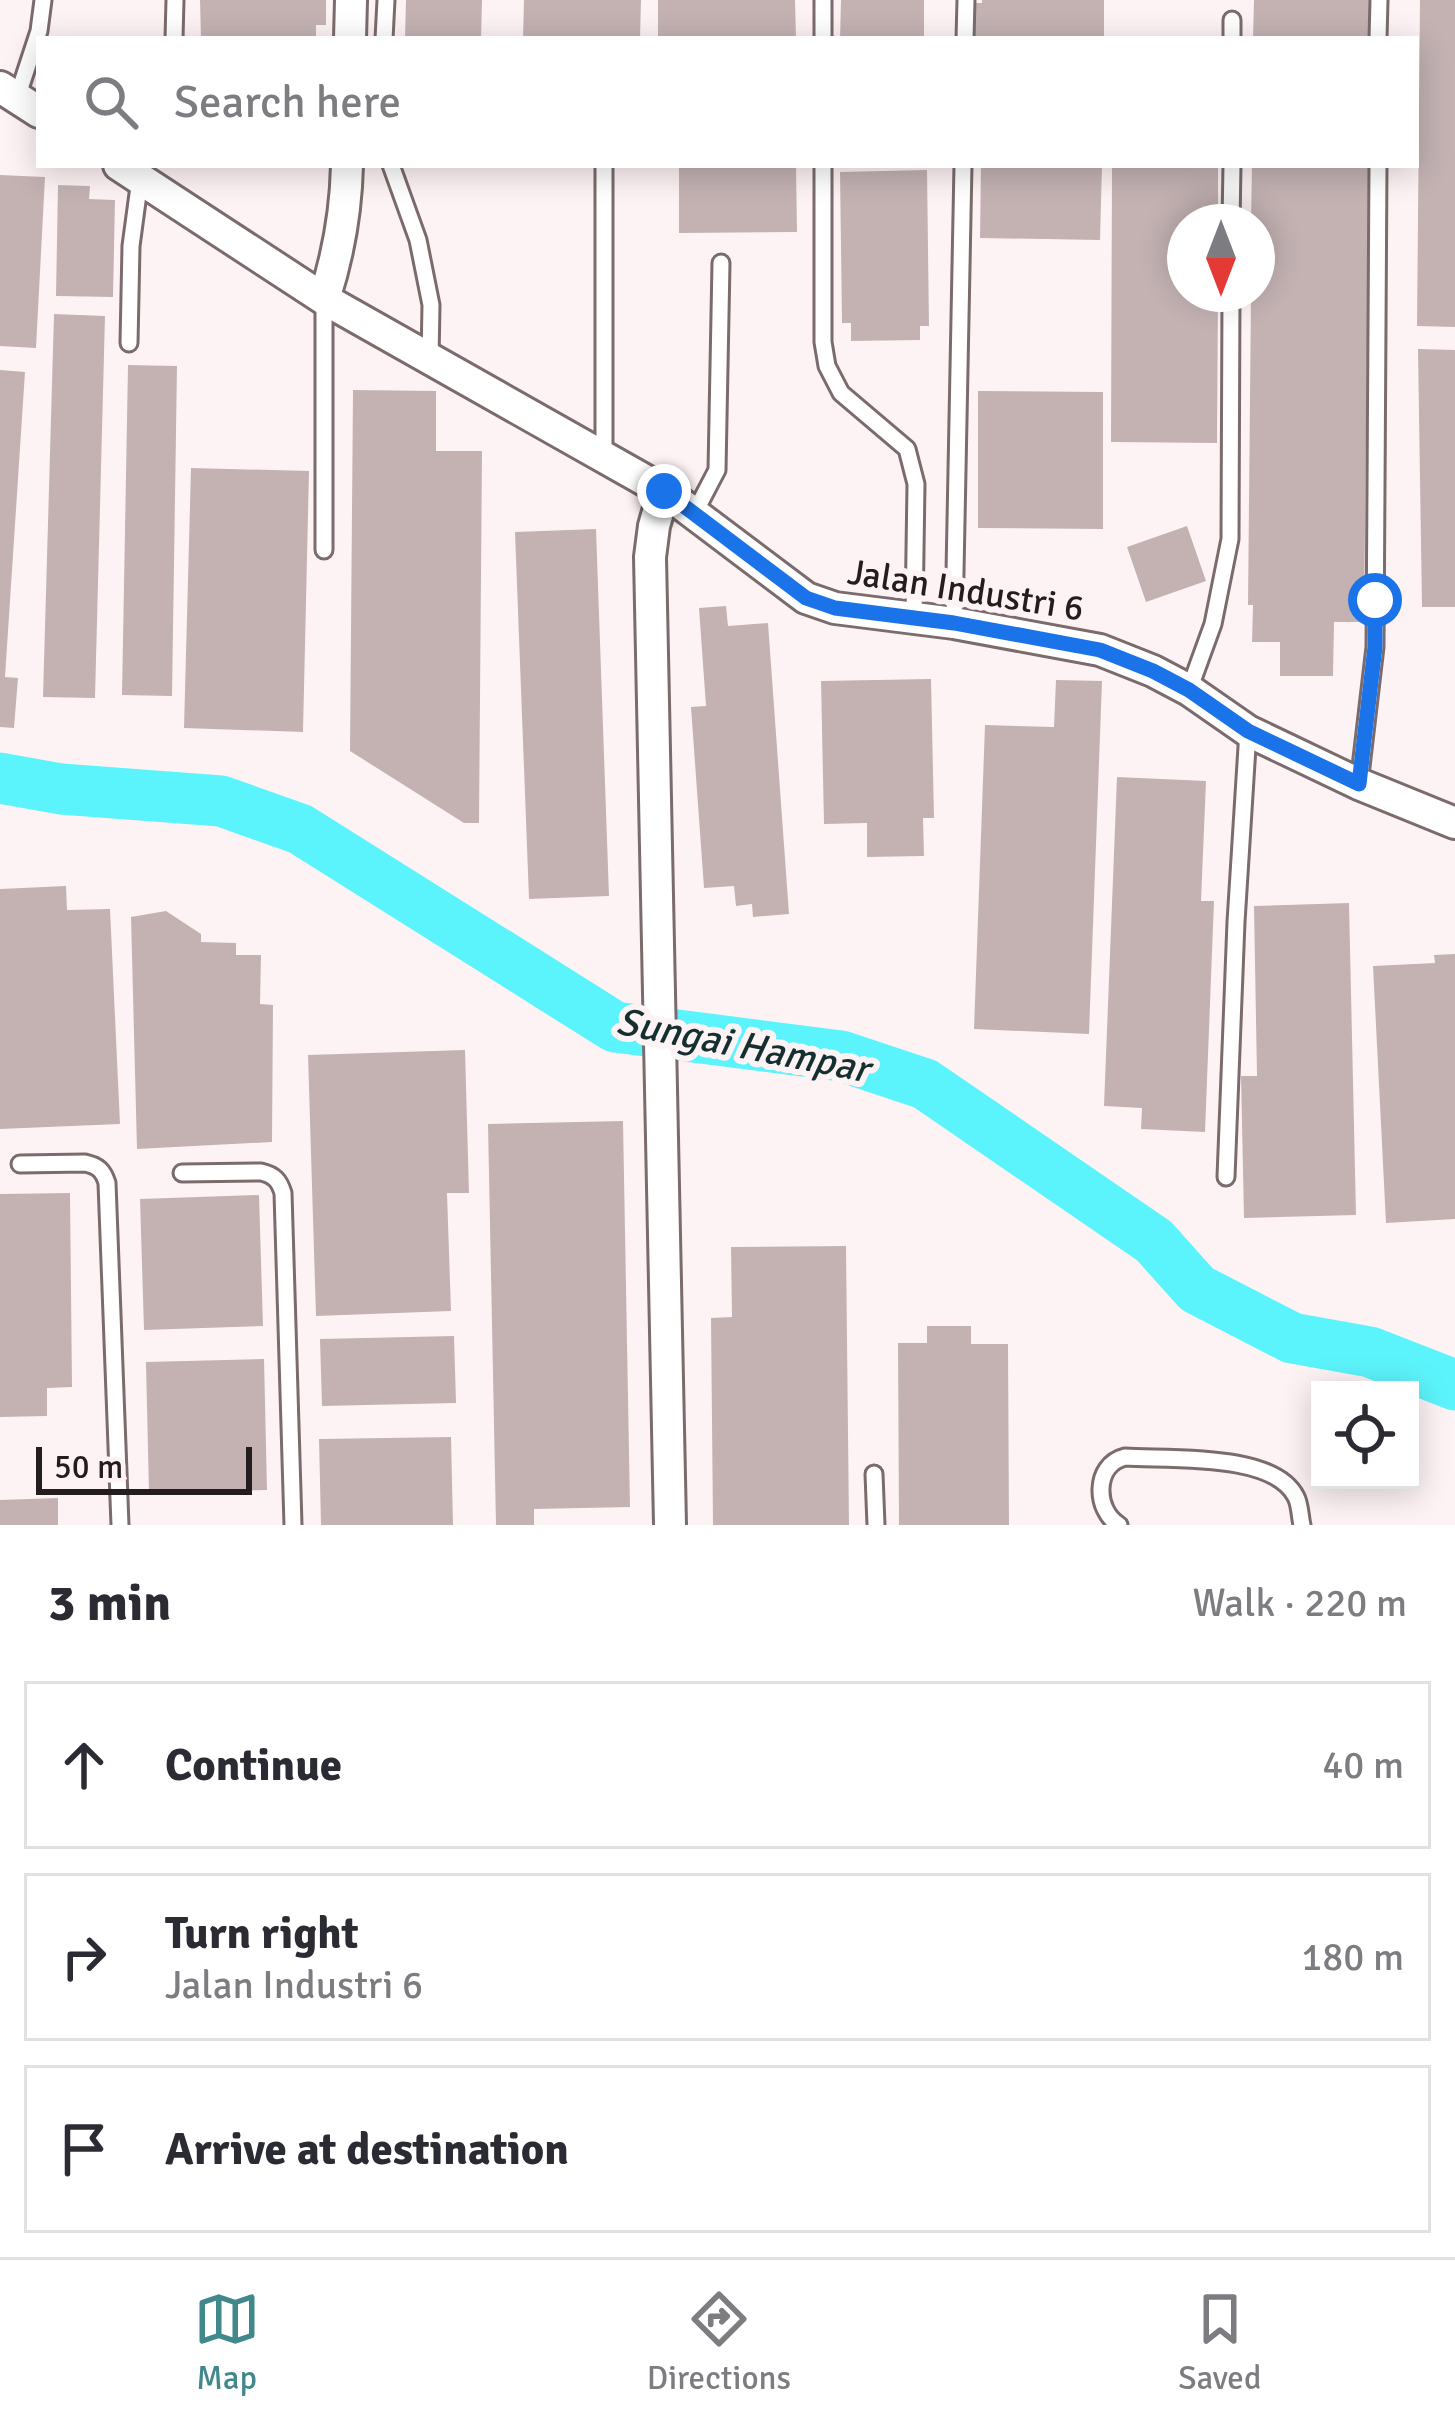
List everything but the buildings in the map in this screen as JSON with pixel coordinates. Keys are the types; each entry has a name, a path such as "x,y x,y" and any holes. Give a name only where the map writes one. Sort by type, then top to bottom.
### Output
{"street":[{"path":"350,36 351,0"},
{"path":"324,299 344,213 347,168"},
{"name":"Jalan Industri 6","path":"134,170 324,299 664,491 806,598 835,608 954,623 1100,650 1189,690 1248,731 1455,823"},
{"path":"664,491 650,557 670,1525"}],"lane":[{"path":"38,36 43,0"},
{"path":"173,36 175,0"},
{"path":"384,36 386,0"},
{"path":"823,36 824,0"},
{"path":"965,36 966,0"},
{"path":"1378,36 1379,0"},
{"path":"1232,20 1232,36"},
{"path":"19,99 36,42"},
{"path":"392,168 423,262 431,305 430,359"},
{"path":"604,168 604,458"},
{"path":"823,168 827,366 842,393 908,449 914,466 914,618"},
{"path":"954,623 963,168"},
{"path":"1232,168 1232,204"},
{"path":"1359,784 1375,647 1378,168"},
{"path":"129,343 134,170"},
{"path":"694,514 717,470 721,262"},
{"path":"324,299 324,550"},
{"path":"1189,690 1213,624 1230,538 1231,312"},
{"path":"1226,1177 1248,731"},
{"path":"20,1164 85,1162 103,1173 106,1183 120,1525"},
{"path":"182,1173 261,1172 280,1183 292,1525"},
{"path":"1119,1525 1106,1516 1102,1479 1113,1460 1124,1457 1246,1464 1280,1478 1296,1496 1302,1525"},
{"path":"874,1474 876,1525"}],"waterway":[{"name":"Sungai Hampar","path":"0,778 61,789 221,801 300,829 615,1027 841,1056 925,1084 1154,1241 1197,1289 1292,1338 1370,1352 1455,1385"}],"route":[{"path":"664,491 806,598 835,608 954,623 1100,650 1153,671 1248,731 1359,784 1375,647 1375,600"}]}
